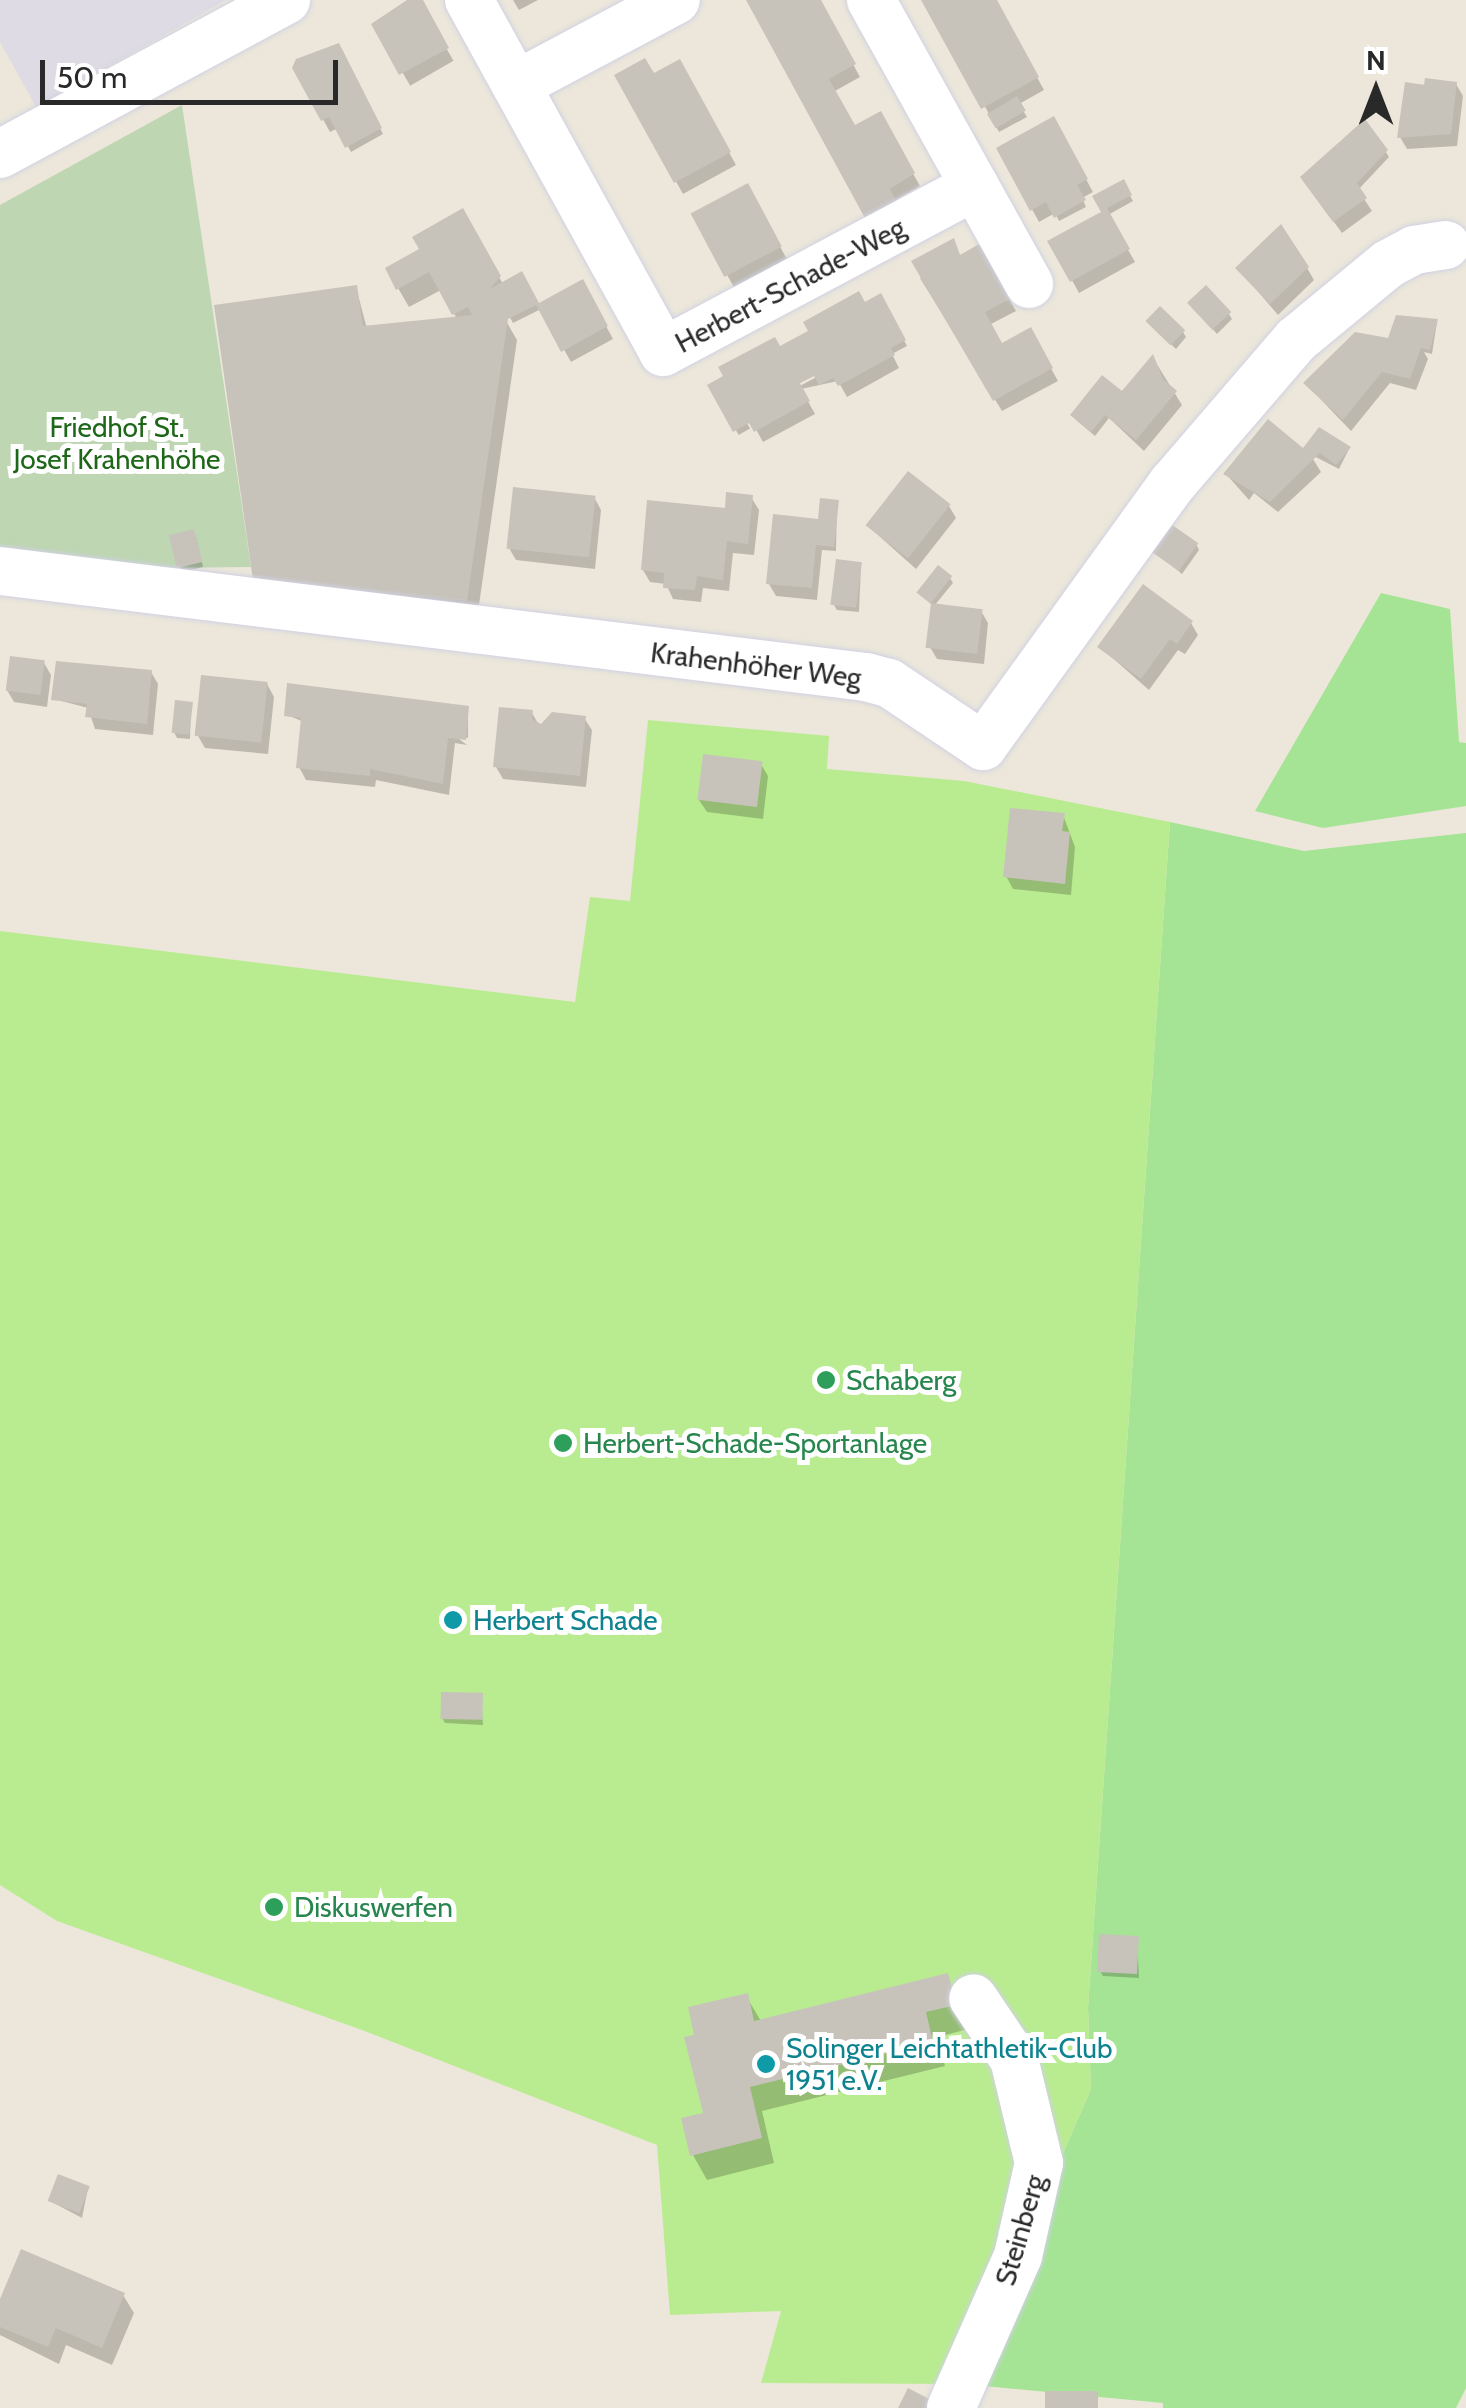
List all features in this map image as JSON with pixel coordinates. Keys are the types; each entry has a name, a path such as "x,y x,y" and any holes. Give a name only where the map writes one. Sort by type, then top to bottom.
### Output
{"street":[{"path":"0,154 286,0"},
{"name":"Herbert-Schade-Weg","path":"470,0 663,352 975,186"},
{"path":"516,85 676,0"},
{"path":"871,0 1029,284"},
{"name":"Krahenhöher Weg","path":"0,571 866,677 889,683 983,746 1173,482 1296,340 1388,264 1414,250 1446,246"},
{"name":"Steinberg","path":"951,2408 1018,2256 1039,2162 1014,2060 973,1998"}],"shaded area":[{"path":"0,0 226,0 36,107 0,42"}],"green space":[{"name":"Friedhof St. Josef Krahenhöhe","path":"182,105 251,567 161,568 0,551 0,205"},
{"path":"1381,593 1450,609 1459,742 1466,743 1466,806 1323,828 1255,811"},
{"name":"Herbert-Schade-Sportanlage","path":"648,720 829,736 827,769 964,781 1170,822 1088,2008 1091,2089 963,2384 761,2383 781,2311 670,2315 657,2145 362,2030 57,1921 0,1885 0,931 575,1002 590,897 630,901"},
{"path":"1170,822 1304,851 1466,833 1466,2388 1456,2408 1163,2408 1163,2403 963,2384 1091,2089 1088,2008"}],"building":[{"path":"407,0 423,0 449,48 399,75 371,24"},
{"path":"746,0 821,0 856,64 829,79 855,125 881,111 915,173 890,189 898,204 866,220"},
{"path":"921,0 997,0 1039,77 981,109"},
{"path":"339,43 382,128 345,148 329,117 321,121 292,68 296,59"},
{"path":"645,58 654,73 680,59 731,152 674,183 614,75"},
{"path":"1425,78 1457,82 1451,134 1397,138 1405,82 1424,85"},
{"path":"1017,96 1026,111 996,129 987,114"},
{"path":"1054,116 1088,179 1077,185 1086,200 1054,218 1046,202 1030,211 996,148"},
{"path":"1365,119 1388,150 1357,183 1367,198 1333,222 1300,177"},
{"path":"1124,179 1132,195 1107,208 1130,249 1070,282 1047,241 1101,212 1092,196"},
{"path":"748,183 782,247 724,277 691,214"},
{"path":"463,208 501,276 490,289 522,271 539,303 583,279 608,326 561,352 536,305 508,319 467,601 253,580 214,305 357,285 363,326 472,315 468,307 452,315 429,272 396,290 385,268 419,249 412,237"},
{"path":"1281,224 1309,267 1270,304 1235,268"},
{"path":"954,238 960,255 981,243 1012,298 985,312 1002,343 1031,327 1053,368 993,401 911,261"},
{"path":"1206,285 1231,312 1212,330 1187,303"},
{"path":"859,291 865,302 881,293 906,340 891,348 895,355 838,386 833,378 819,385 814,376 800,383 810,401 754,432 749,423 733,432 707,385 723,376 718,367 775,337 780,346 808,331 803,322"},
{"path":"1160,306 1185,330 1171,345 1145,321"},
{"path":"1396,315 1438,319 1430,350 1421,348 1410,379 1382,372 1343,420 1303,383 1355,332 1388,338"},
{"path":"1153,354 1163,379 1177,391 1136,440 1105,415 1091,432 1070,415 1102,375 1122,391"},
{"path":"1268,419 1303,448 1319,427 1351,447 1336,465 1320,453 1270,502 1223,474"},
{"path":"908,471 951,504 908,559 866,525"},
{"path":"513,487 596,496 589,557 507,549"},
{"path":"726,492 753,495 748,544 727,541 723,580 697,576 695,590 663,588 664,573 641,570 647,500 725,508"},
{"path":"820,498 839,500 834,547 816,545 812,588 766,584 773,514 818,519"},
{"path":"1168,522 1198,543 1179,571 1148,550"},
{"path":"194,529 202,562 177,568 169,535"},
{"path":"836,559 862,562 856,608 830,605"},
{"path":"938,565 952,576 931,604 916,593"},
{"path":"1143,584 1193,621 1177,644 1170,639 1141,679 1097,647"},
{"path":"931,603 983,609 977,654 926,648"},
{"path":"10,656 45,660 40,695 6,691"},
{"path":"56,661 152,670 147,724 85,717 87,704 51,700"},
{"path":"201,675 268,682 261,743 195,736"},
{"path":"287,683 469,706 466,740 448,738 443,784 370,769 370,776 296,768 301,718 284,716"},
{"path":"175,700 193,702 189,735 172,733"},
{"path":"499,707 533,710 532,719 541,724 552,712 586,716 580,776 493,767"},
{"path":"703,754 763,761 757,807 697,800"},
{"path":"1010,808 1065,813 1062,831 1070,832 1065,884 1003,877"},
{"path":"441,1692 483,1693 483,1720 441,1719"},
{"path":"1099,1934 1139,1936 1137,1974 1097,1972"},
{"name":"Solinger Leichtathletik-Club 1951 e.V.","path":"948,1973 956,2005 926,2012 933,2042 750,2087 762,2138 690,2156 681,2118 703,2113 684,2037 694,2035 688,2007 748,1993 754,2021"},
{"path":"58,2174 90,2186 79,2213 48,2201"},
{"path":"21,2249 125,2293 102,2348 56,2328 48,2347 0,2327 0,2299"},
{"path":"908,2388 939,2404 937,2408 898,2408"},
{"path":"1045,2391 1098,2391 1098,2408 1045,2408"}],"place":[{"name":"Schaberg","path":"826,1380"},
{"name":"Herbert-Schade-Sportanlage","path":"563,1443"},
{"name":"Herbert Schade","path":"453,1620"},
{"name":"Diskuswerfen","path":"274,1907"},
{"name":"Solinger Leichtathletik-Club 1951 e.V.","path":"766,2064"}]}
